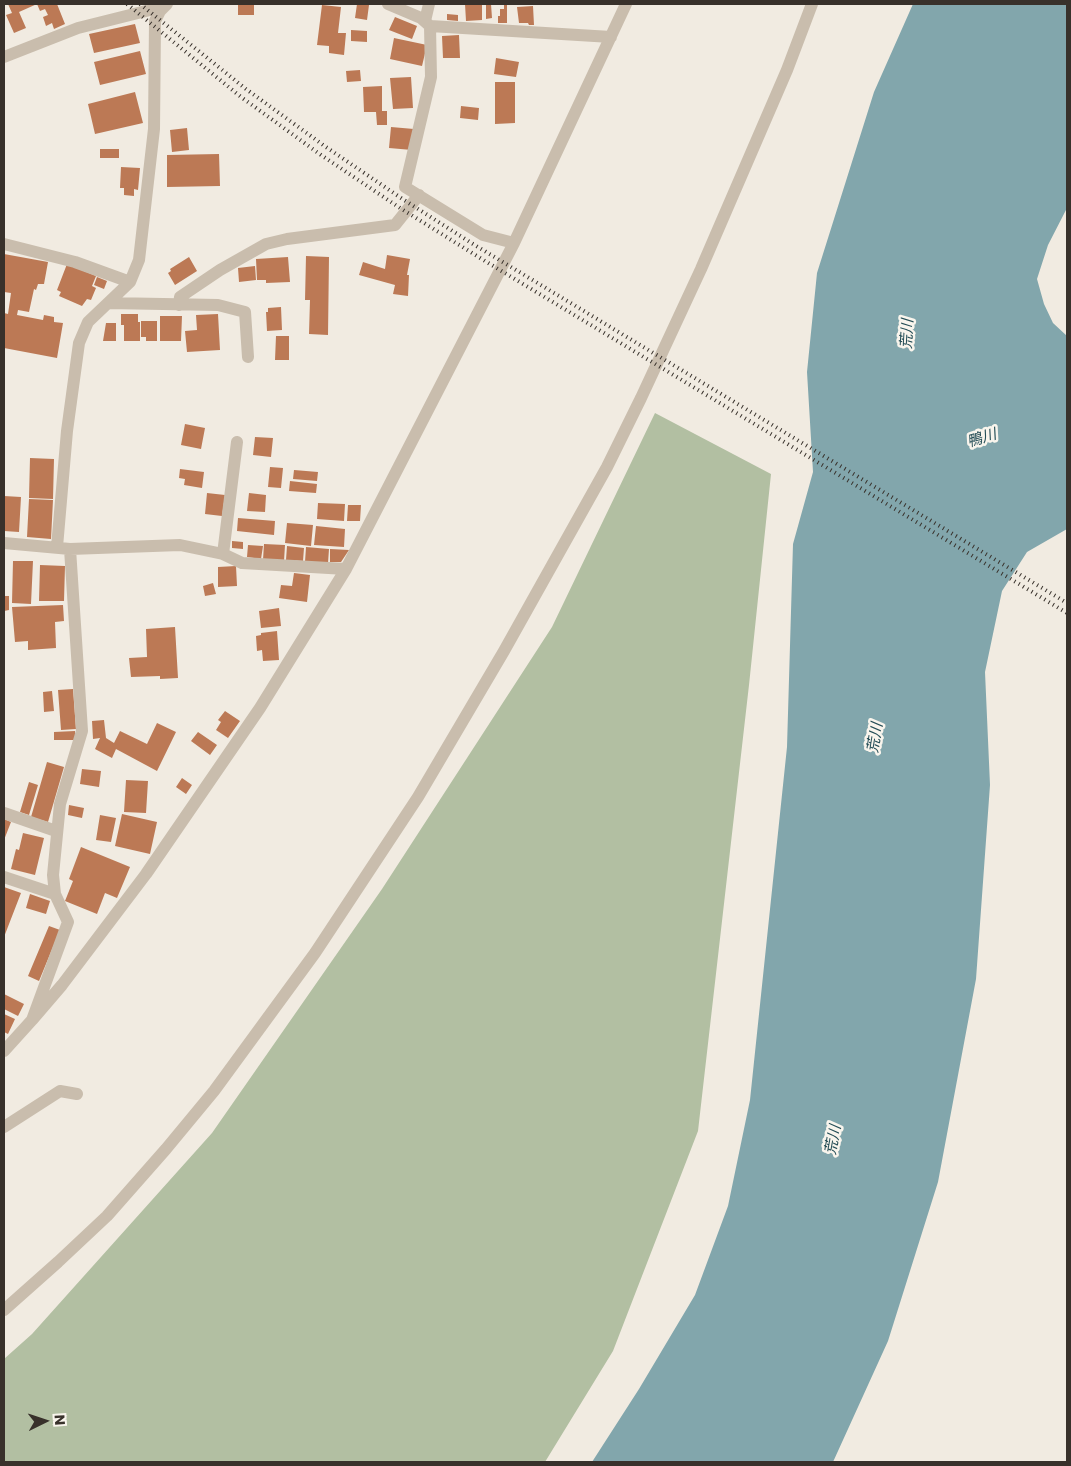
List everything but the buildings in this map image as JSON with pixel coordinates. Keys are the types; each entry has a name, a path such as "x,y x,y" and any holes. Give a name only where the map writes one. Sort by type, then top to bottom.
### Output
{"street":[{"path":"388,4 421,18 428,24 611,37"},
{"path":"429,4 428,24 431,77 405,187 483,235 514,243"},
{"path":"4,1051 62,985 146,874 260,708 346,569 514,243 626,4"},
{"path":"4,1310 107,1216 214,1091 315,953 386,848 504,651 607,467 702,269 787,70 812,4"},
{"path":"4,57 78,28 163,8"},
{"path":"56,547 67,432 79,343 88,322 130,282 139,260 154,129 155,21 163,8"},
{"path":"179,305 180,297 220,270 266,244 287,239 396,225 419,195"},
{"path":"4,244 75,262 130,282"},
{"path":"108,303 218,305 245,312 248,357"},
{"path":"224,554 237,442"},
{"path":"4,542 70,549 180,546 224,554 242,563 346,569"},
{"path":"32,1020 68,922 55,894 53,875 60,804 82,732 70,549"},
{"path":"4,813 56,831"},
{"path":"4,876 55,894"},
{"path":"4,1127 60,1091 77,1094"}],"green space":[{"path":"655,413 771,474 749,685 698,1131 613,1351 545,1462 4,1462 4,1359 32,1334 212,1133 382,889 552,627"}],"water":[{"path":"913,4 1067,4 1067,208 1048,245 1037,279 1044,304 1053,323 1067,336 1067,529 1027,552 1002,591 985,672 990,785 976,979 938,1182 888,1341 833,1462 592,1462 639,1389 695,1295 728,1206 750,1100 787,747 793,544 813,472 807,372 817,273 874,92"}],"railway":[{"path":"127,4 241,97 321,155 400,208 1067,613"},
{"path":"140,4 246,89 404,200 473,244 1067,603"}],"water label":[{"name":"荒川","path":"908,334"},
{"name":"鴨川","path":"982,439"},
{"name":"荒川","path":"876,738"},
{"name":"荒川","path":"834,1140"}]}
